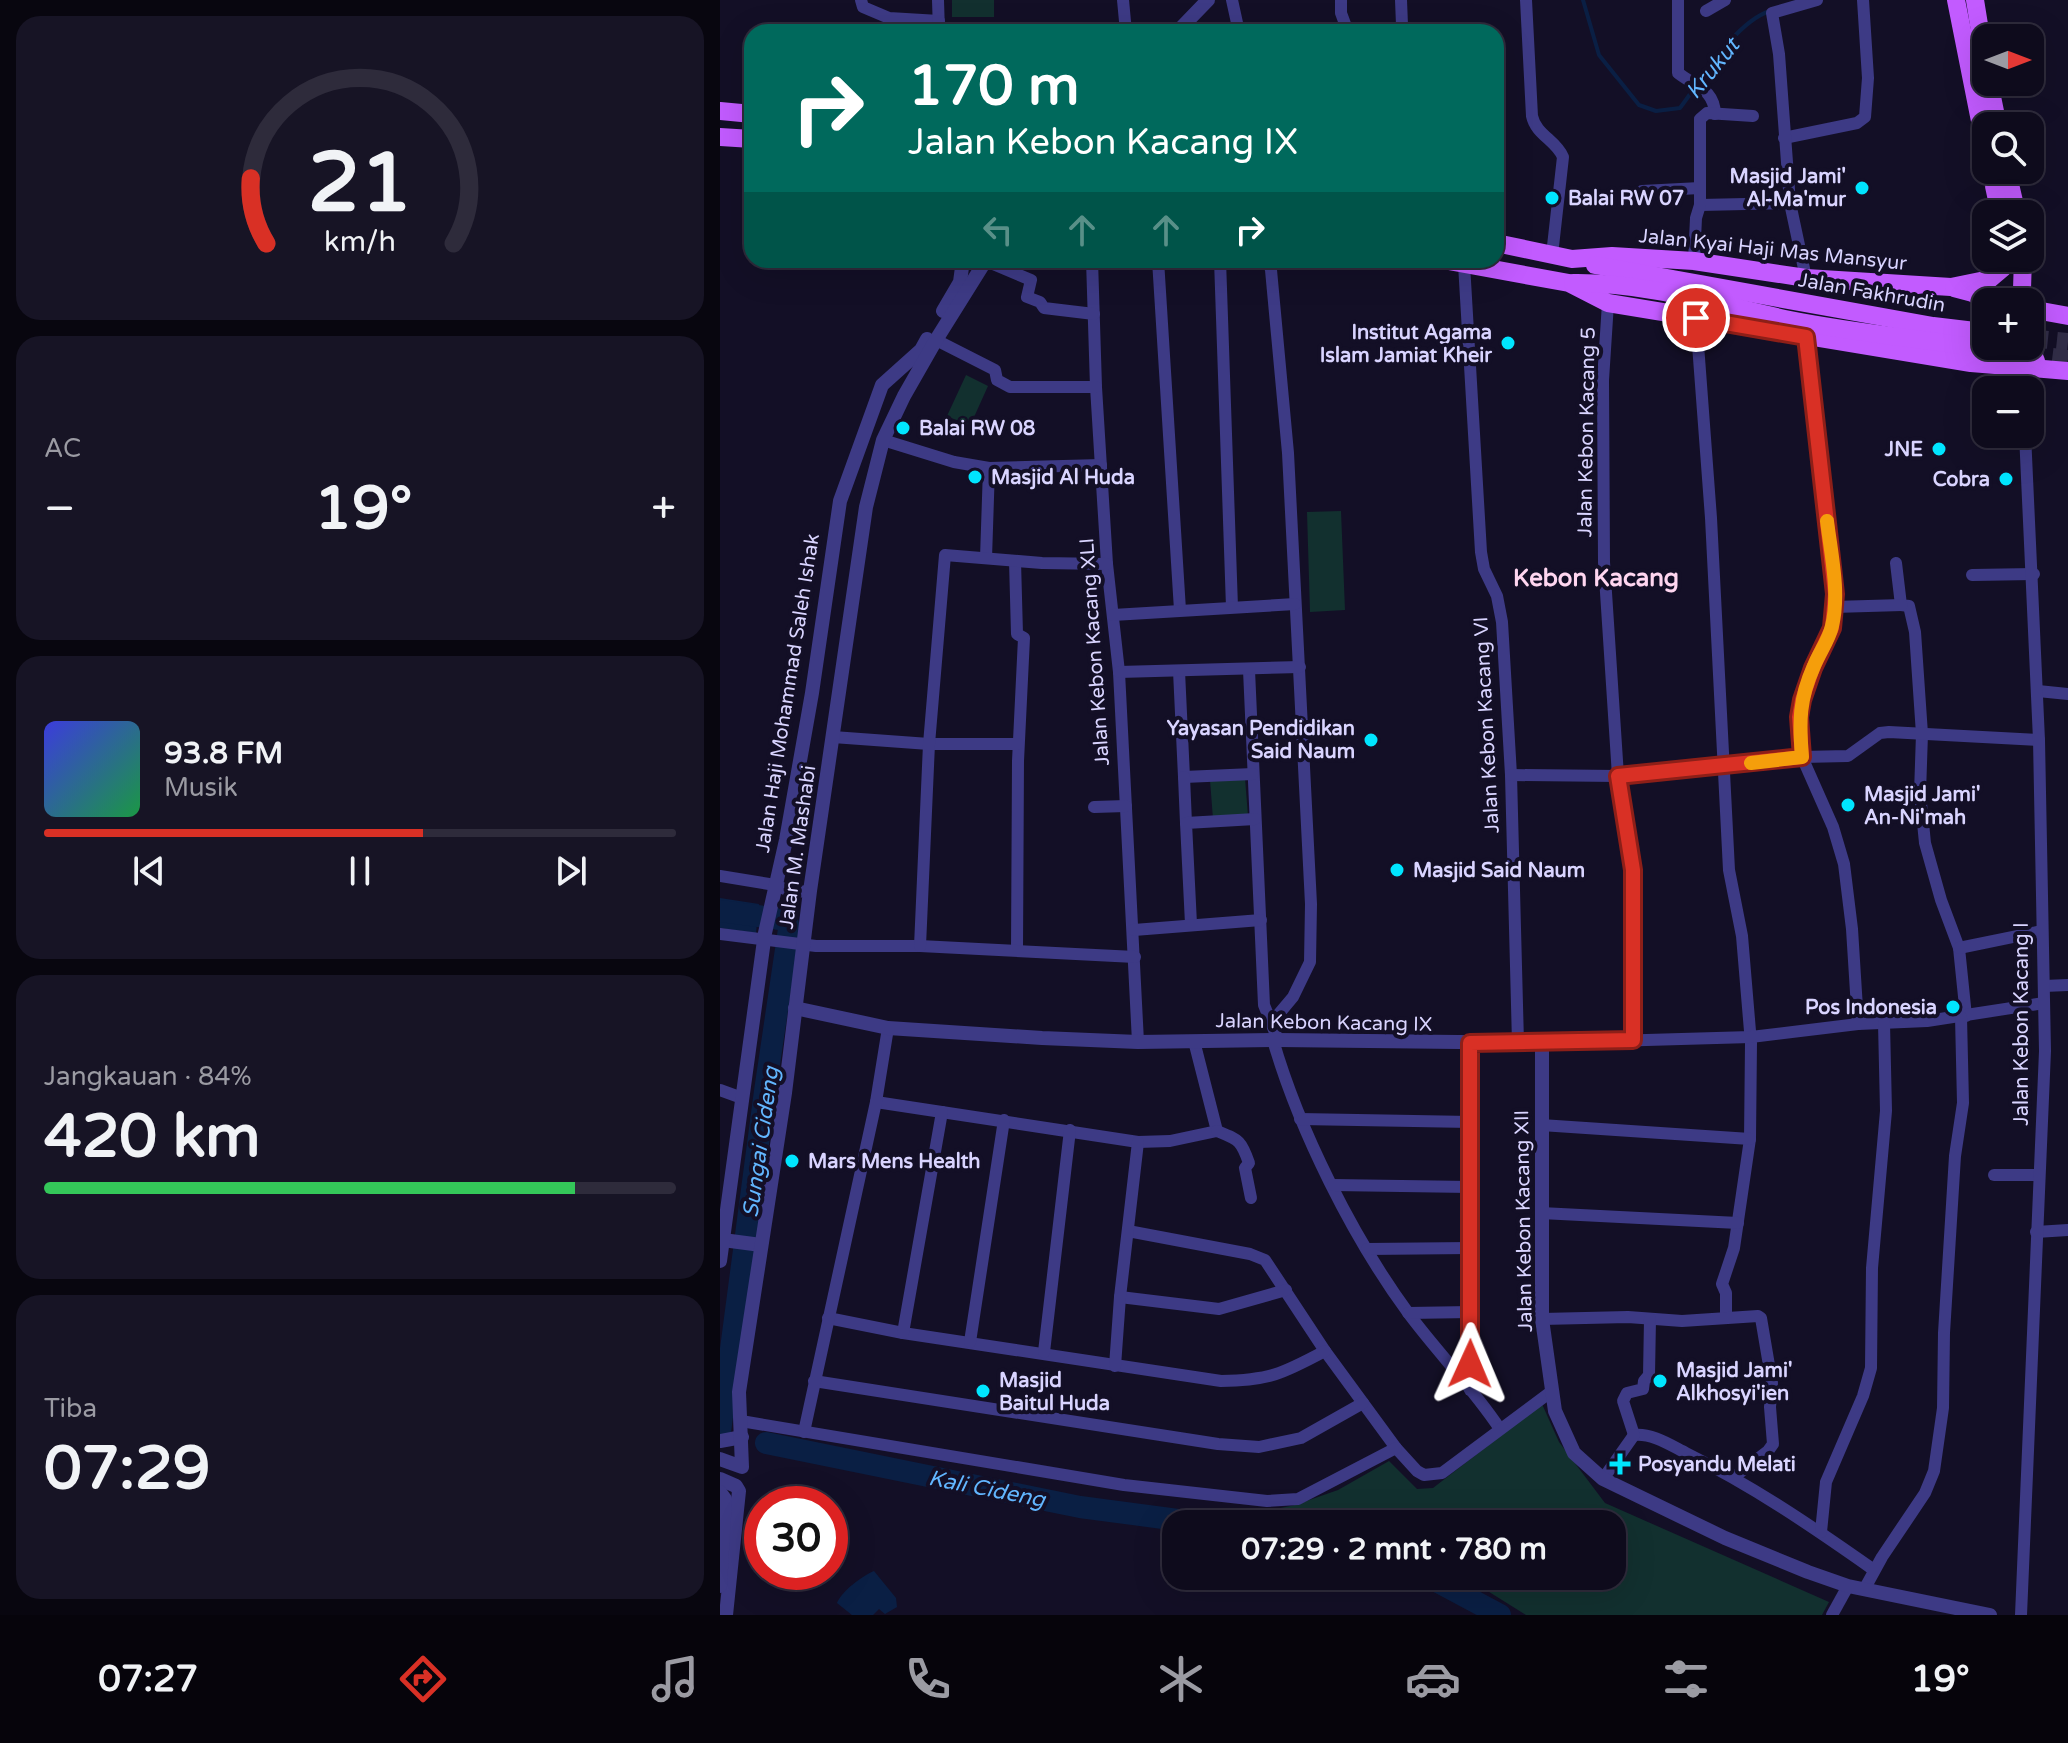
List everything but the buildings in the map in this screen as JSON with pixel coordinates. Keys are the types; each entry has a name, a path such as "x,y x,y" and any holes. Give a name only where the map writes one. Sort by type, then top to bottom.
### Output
{"main road":[{"path":"1956,0 1986,112"},
{"path":"1975,0 1979,24"},
{"path":"720,111 744,113"},
{"path":"720,137 744,138"},
{"path":"2001,200 2002,183 2010,200"},
{"name":"Jalan Kyai Haji Mas Mansyur","path":"1504,245 1572,259 1612,256 1694,261 1806,278 1957,289"},
{"name":"Jalan Fakhrudin","path":"1572,259 1933,326 1972,346"},
{"path":"1486,268 1569,283 1608,303 1806,337 1972,350"},
{"path":"1957,289 1990,279 1998,272"},
{"name":"Jalan Fakhrudin","path":"1569,283 1628,287 1796,321 1972,349"},
{"path":"1957,289 1972,294"},
{"path":"2044,312 2068,316"},
{"name":"Jalan Fakhrudin","path":"2031,360 2068,371"}],"street":[{"path":"861,0 863,7 882,17 926,24"},
{"path":"938,0 939,24"},
{"path":"1123,0 1125,24"},
{"path":"1185,24 1208,0"},
{"path":"1232,0 1237,24"},
{"path":"1341,0 1345,24"},
{"path":"1401,0 1402,24"},
{"path":"1526,0 1534,126 1559,148 1563,157 1552,255"},
{"path":"1678,0 1678,73 1708,92 1715,101 1715,114"},
{"path":"1706,11 1725,0"},
{"path":"1806,278 1790,203 1779,54 1772,13 1817,0"},
{"path":"1784,138 1857,123 1865,117 1868,78 1863,0"},
{"path":"1694,261 1696,218 1700,205 1700,119 1704,114 1753,116"},
{"path":"1642,191 1700,188"},
{"path":"1700,205 1790,203"},
{"name":"Jalan Haji Mohammad Saleh Ishak","path":"720,1261 728,1241 742,1098 766,937 814,681 840,501 882,385 921,350 960,282 962,268"},
{"name":"Jalan M. Mashabi","path":"720,1459 742,1467 739,1392 756,1245 795,1008 801,944 866,507 883,440 904,396 982,268"},
{"path":"1003,268 1031,280 1027,297 1040,302 1043,307 1094,314"},
{"name":"Jalan Kebon Kacang XLI","path":"1092,268 1096,387 1107,564 1119,672 1138,1042"},
{"path":"1159,268 1180,610"},
{"path":"1220,268 1232,607"},
{"path":"1270,268 1288,453 1311,904 1310,962 1293,997 1272,1022"},
{"name":"Jalan Kebon Kacang VI","path":"1464,268 1481,552 1484,569 1497,596 1502,622 1511,775 1518,1043"},
{"name":"Jalan Kebon Kacang 5","path":"1608,303 1603,380 1602,492 1606,606 1618,776 1633,870 1633,1040"},
{"path":"1696,318 1729,870 1741,928 1751,1037 1750,1139 1734,1248 1722,1284 1726,1293 1726,1318"},
{"path":"1806,337 1835,594 1832,628 1802,700 1799,717 1802,757 1836,836 1844,864 1858,1024"},
{"path":"936,340 995,370 997,380 1010,387 1096,387"},
{"path":"883,440 954,462 989,468 1101,465"},
{"name":"Jalan Kebon Kacang I","path":"2021,1615 2045,1051 2038,691 2026,448"},
{"path":"986,558 989,468"},
{"path":"920,946 929,744 945,555 1107,564"},
{"path":"1015,561 1017,634 1024,638 1018,744 1017,950"},
{"path":"1896,563 1902,605"},
{"path":"1972,575 2034,574"},
{"path":"1113,615 1295,604"},
{"path":"1834,607 1909,606 1915,632 1922,734 1920,793 1925,843 1959,948 1964,1016 1963,1103 1955,1156 1944,1333 1943,1408 1934,1471 1925,1493 1865,1588"},
{"path":"1119,672 1300,667"},
{"path":"1249,670 1264,1005 1272,1022 1300,1119 1367,1249 1408,1313 1500,1429"},
{"path":"1179,671 1191,924"},
{"path":"2038,691 2068,694"},
{"path":"1511,775 1618,776 1802,757 1848,756 1880,733 2039,740"},
{"path":"833,737 929,744 1018,744"},
{"path":"1184,777 1253,774"},
{"path":"1094,807 1126,806"},
{"path":"1186,823 1255,819"},
{"path":"720,876 774,890 810,891"},
{"path":"1134,930 1261,920"},
{"path":"1959,948 2042,931"},
{"path":"720,934 766,937 801,944 920,946 1135,957"},
{"path":"2044,986 2068,985"},
{"name":"Jalan Kebon Kacang IX","path":"795,1008 888,1028 1138,1042 1542,1043 1751,1037 1858,1024 1964,1016 2044,1003"},
{"path":"1821,1532 1829,1474 1863,1396 1871,1368 1872,1268 1886,1111 1884,1023"},
{"path":"804,1432 876,1102 888,1028"},
{"path":"1194,1041 1217,1131"},
{"path":"1470,1043 1470,1390"},
{"name":"Jalan Kebon Kacang XII","path":"1542,1043 1542,1319 1552,1391 1555,1411 1568,1443 1574,1453 1603,1479"},
{"path":"720,1090 742,1098"},
{"path":"876,1102 1138,1142 1170,1141 1217,1131 1238,1139 1243,1145 1249,1163 1245,1168 1251,1198"},
{"path":"903,1333 942,1112"},
{"path":"1300,1119 1471,1122"},
{"path":"970,1342 1004,1120"},
{"path":"1541,1125 1750,1139"},
{"path":"1044,1352 1070,1130"},
{"path":"1115,1366 1138,1142"},
{"path":"1994,1175 2038,1175"},
{"path":"1333,1185 1470,1187"},
{"path":"1541,1213 1738,1223"},
{"path":"2036,1232 2068,1230"},
{"path":"1128,1231 1250,1254 1265,1260 1325,1351 1396,1448 1424,1475 1442,1473 1552,1391"},
{"path":"728,1241 756,1245"},
{"path":"1367,1249 1470,1248"},
{"path":"1120,1297 1219,1309 1286,1290"},
{"path":"1408,1313 1471,1312"},
{"path":"828,1318 903,1333 1221,1381 1281,1375 1325,1351"},
{"path":"1542,1319 1682,1321 1761,1318 1772,1383 1773,1444 1734,1477"},
{"path":"1634,1435 1623,1401 1627,1393 1643,1389 1649,1375 1650,1319"},
{"path":"814,1381 1218,1444 1259,1447 1301,1438 1363,1403"},
{"path":"741,1421 1124,1485 1267,1501 1298,1499 1396,1448"},
{"path":"1634,1435 1652,1437 1734,1477 1874,1570"},
{"path":"1634,1435 1603,1479 1725,1538 1848,1586 1990,1615"},
{"path":"720,1441 742,1437"},
{"path":"720,1479 736,1486 739,1491 726,1615"},
{"path":"720,1492 725,1499 720,1586"},
{"path":"1832,1615 1848,1586"}],"green space":[{"path":"952,0 994,0 994,17 952,17"},
{"path":"966,375 988,386 970,426 947,416"},
{"path":"1341,511 1345,610 1310,612 1307,512"},
{"path":"1245,778 1248,816 1213,819 1210,780"},
{"path":"1542,1404 1559,1442 1605,1503 1621,1510 1271,1510 1338,1490 1389,1461 1417,1489 1433,1488"},
{"path":"1626,1512 1829,1602 1822,1615 1526,1615 1486,1590 1626,1590"}],"water":[{"path":"720,898 759,904 756,933 720,928"},
{"path":"874,1571 896,1598 897,1607 885,1614 879,1609 873,1615 852,1615 837,1603 864,1576"}],"waterway":[{"name":"Krukut","path":"1583,0 1599,55 1639,105 1656,111 1680,108 1732,39 1757,17 1770,11"},
{"name":"Sungai Cideng","path":"720,911 787,920 789,929 720,1432"},
{"name":"Kali Cideng","path":"766,1443 1080,1507 1162,1518"},
{"name":"Kali Cideng","path":"1453,1590 1500,1615"}],"tunnel":[{"path":"2044,339 2068,342"},
{"path":"2044,356 2068,359"}],"slow traffic":[{"path":"1751,763 1802,757 1799,717 1802,700 1832,628 1835,594 1827,521"}],"place":[{"name":"Masjid Jami' Al-Ma'mur","path":"1862,188"},
{"name":"Balai RW 07","path":"1552,198"},
{"name":"Institut Agama Islam Jamiat Kheir","path":"1508,343"},
{"name":"Balai RW 08","path":"903,428"},
{"name":"JNE","path":"1939,449"},
{"name":"Masjid Al Huda","path":"975,477"},
{"name":"Cobra","path":"2006,479"},
{"name":"Yayasan Pendidikan Said Naum","path":"1371,740"},
{"name":"Masjid Jami' An-Ni'mah","path":"1848,805"},
{"name":"Masjid Said Naum","path":"1397,870"},
{"name":"Pos Indonesia","path":"1953,1007"},
{"name":"Mars Mens Health","path":"792,1161"},
{"name":"Masjid Jami' Alkhosyi'ien","path":"1660,1381"},
{"name":"Masjid Baitul Huda","path":"983,1391"},
{"name":"Posyandu Melati","path":"1620,1464"}],"district":[{"name":"Kebon Kacang","path":"1596,578"}],"route":[{"path":"1470,1364 1470,1043 1633,1040 1633,870 1618,776 1802,757 1799,717 1802,700 1832,628 1835,594 1806,337 1696,318"}]}
